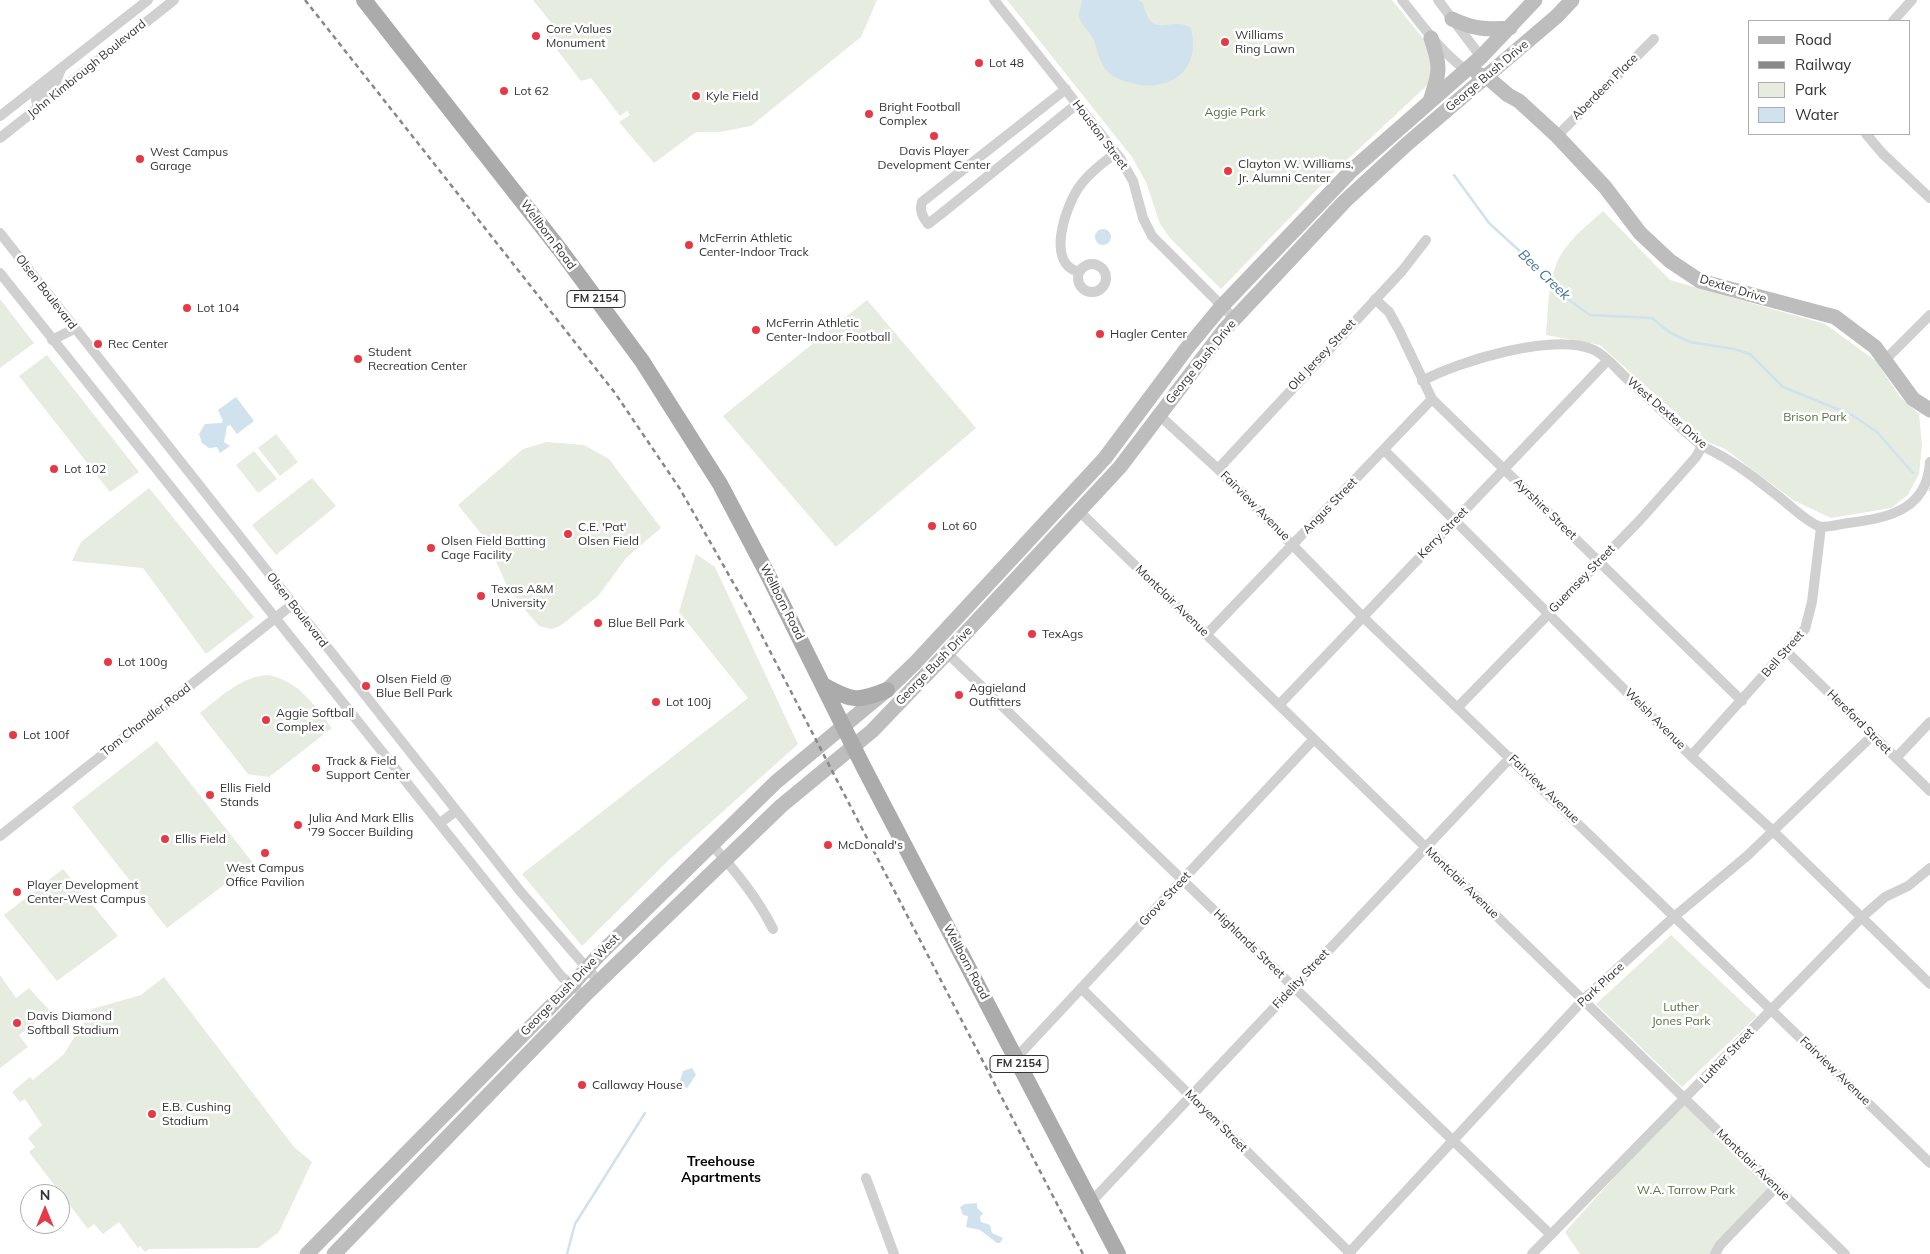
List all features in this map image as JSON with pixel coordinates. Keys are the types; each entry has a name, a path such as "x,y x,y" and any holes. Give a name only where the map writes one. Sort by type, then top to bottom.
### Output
{"main road":[{"name":"Wellborn Road","path":"364,0 561,251 642,361 720,484 825,686 853,746 1118,1254"},
{"name":"George Bush Drive","path":"844,726 886,690 991,582 1126,432 1187,348 1221,307 1352,170 1481,57 1535,0"},
{"name":"George Bush Drive","path":"853,746 872,730 947,653 1080,512 1120,467 1200,359 1235,319 1369,177 1487,77 1572,0"},
{"path":"1452,19 1469,27 1486,30 1510,28"},
{"path":"1430,102 1439,75 1438,58 1432,38"},
{"path":"1481,57 1487,77"},
{"path":"1466,70 1487,77"},
{"name":"Dexter Drive","path":"1487,77 1508,95 1519,101 1557,136 1611,193 1640,233 1670,261 1700,281 1835,317 1875,347 1913,399 1930,410"},
{"path":"1080,512 1077,506 1079,500 1128,443 1126,432"},
{"path":"825,686 853,700 867,698 886,690"},
{"name":"George Bush Drive West","path":"307,1254 571,986 586,968 711,844 776,782 844,726"},
{"name":"George Bush Drive West","path":"334,1254 587,993 781,806 853,746"},
{"path":"348,1239 345,1232 378,1196 384,1175"}],"street":[{"name":"John Kimbrough Boulevard","path":"0,116 148,0"},
{"name":"John Kimbrough Boulevard","path":"0,138 174,0"},
{"name":"Houston Street","path":"994,0 1116,153 1133,182 1143,218 1152,236 1235,319"},
{"path":"1402,0 1451,59 1466,70"},
{"path":"1438,0 1481,57"},
{"path":"1894,20 1912,0"},
{"name":"Aberdeen Place","path":"1557,136 1654,39"},
{"path":"86,48 96,62"},
{"path":"38,109 35,102 37,98 56,82 62,68"},
{"path":"1066,89 922,202 920,207 923,218 928,224 942,214 1078,104"},
{"path":"1867,135 1883,154 1930,198"},
{"path":"1080,272 1069,267 1062,254 1065,217 1073,196 1082,183 1116,153"},
{"name":"Olsen Boulevard","path":"0,233 456,811 599,982"},
{"name":"Old Jersey Street","path":"1218,469 1402,271 1426,240"},
{"name":"Olsen Boulevard","path":"0,273 274,618 571,986 587,993"},
{"name":"Ayrshire Street","path":"1375,299 1388,312 1400,330 1432,399 1742,701"},
{"path":"1884,361 1930,316"},
{"path":"52,340 74,329"},
{"name":"West Dexter Drive","path":"1422,381 1439,372 1467,362 1519,349 1546,345 1567,345 1595,350 1702,446 1720,454 1742,468 1807,519 1821,527"},
{"name":"Kerry Street","path":"1279,706 1608,360"},
{"name":"Angus Street","path":"1206,635 1432,399"},
{"name":"Fairview Avenue","path":"1159,415 1218,469 1364,617 1930,1163"},
{"name":"Guernsey Street","path":"1458,707 1599,562 1670,486 1696,456 1702,446"},
{"name":"Welsh Avenue","path":"1384,450 1691,756 1773,831 1930,984"},
{"path":"1821,527 1870,520 1901,511 1920,494 1930,470 1930,462"},
{"name":"Montclair Avenue","path":"1080,512 1845,1254"},
{"name":"Bell Street","path":"1691,756 1787,652 1805,629 1812,602 1821,527"},
{"name":"Tom Chandler Road","path":"0,836 293,604"},
{"name":"Hereford Street","path":"1787,652 1930,791"},
{"name":"Highlands Street","path":"947,653 1550,1234"},
{"path":"1896,758 1930,722"},
{"name":"Park Place","path":"1350,1253 1583,1000 1675,916 1747,856 1873,735"},
{"name":"Grove Street","path":"1016,1058 1314,739"},
{"name":"Fidelity Street","path":"1091,1202 1511,757"},
{"path":"440,823 456,811"},
{"path":"711,844 762,906 773,929"},
{"name":"Luther Street","path":"1532,1254 1861,918 1885,897 1908,886 1930,868"},
{"name":"Maryem Street","path":"1081,988 1350,1253"},
{"path":"866,1178 894,1254"},
{"path":"1715,1254 1720,1245 1776,1187"}],"green space":[{"name":"Kyle Field","path":"533,0 877,0 861,37 751,126 720,132 696,132 654,163 619,122 630,115 627,111 620,116 591,78 581,81 547,37 556,29"},
{"name":"Aggie Park","path":"1007,0 1392,0 1426,42 1436,77 1332,174 1221,289 1170,238 1160,224 1146,182 1132,157"},
{"name":"Brison Park","path":"1603,211 1670,280 1825,324 1876,361 1900,397 1919,414 1922,445 1919,474 1908,495 1891,508 1831,518 1793,500 1725,449 1708,442 1600,345 1546,335 1550,288 1560,255 1571,241"},
{"path":"0,299 34,343 0,368"},
{"path":"867,300 976,428 836,547 723,416"},
{"path":"47,355 139,472 110,492 19,376"},
{"path":"276,434 298,462 280,476 258,448"},
{"name":"C.E. 'Pat' Olsen Field","path":"547,442 584,445 609,459 661,528 627,557 598,596 560,626 551,629 539,626 507,586 487,541 458,505 523,449"},
{"path":"254,451 277,479 258,493 236,465"},
{"path":"312,478 336,506 276,555 252,525"},
{"path":"149,488 254,617 206,654 143,568 72,561 81,542"},
{"path":"696,554 715,567 798,744 670,859 582,946 522,874 748,698 679,612"},
{"name":"Aggie Softball Complex","path":"268,675 289,683 305,695 332,728 269,777 248,774 200,713 240,683"},
{"name":"Ellis Field","path":"157,741 253,863 167,928 72,807"},
{"path":"63,869 118,936 57,981 4,915"},
{"name":"Luther Jones Park","path":"1671,935 1757,1016 1682,1087 1596,1004"},
{"name":"Davis Diamond Softball Stadium","path":"0,975 16,998 29,988 50,1011 19,1035 28,1047 0,1068"},
{"name":"E.B. Cushing Stadium","path":"164,977 294,1147 312,1162 279,1232 258,1248 149,1249 145,1252 140,1246 138,1248 119,1222 103,1234 94,1224 88,1229 70,1206 70,1184 54,1184 29,1152 35,1147 28,1138 42,1125 25,1099 20,1102 12,1092 30,1077 33,1080 64,1054 92,1009 141,995"},
{"name":"W.A. Tarrow Park","path":"1685,1099 1776,1187 1717,1254 1580,1254 1565,1232"}],"water":[{"path":"1082,0 1138,0 1143,3 1151,22 1157,25 1177,24 1191,28 1193,41 1189,63 1183,72 1175,78 1166,83 1154,85 1132,83 1112,75 1103,65 1093,38 1080,19 1079,13"},
{"path":"1103,229 1111,237 1103,245 1095,237"},
{"path":"236,397 254,421 237,434 230,425 227,426 224,442 230,446 220,453 217,447 209,448 202,443 199,434 205,424 221,423 223,421 218,410"},
{"path":"692,1068 696,1075 687,1088 679,1084 683,1071"},
{"path":"977,1203 977,1208 983,1213 980,1217 981,1222 990,1225 992,1233 1003,1238 1000,1243 997,1243 980,1230 966,1227 968,1216 963,1215 960,1207 965,1204"}],"waterway":[{"name":"Bee Creek","path":"1454,175 1489,223 1535,265 1556,291 1590,315 1652,318 1669,332 1690,342 1734,349 1750,354 1783,387 1852,415 1877,432 1913,473"},
{"path":"567,1254 575,1224 645,1113"}],"railway":[{"path":"305,0 615,393 680,489 747,607 1083,1254"}],"place":[{"name":"Core Values Monument","path":"536,36"},
{"name":"Williams Ring Lawn","path":"1225,42"},
{"name":"Lot 48","path":"979,63"},
{"name":"Lot 62","path":"504,91"},
{"name":"Kyle Field","path":"696,96"},
{"name":"Bright Football Complex","path":"869,114"},
{"name":"Davis Player Development Center","path":"934,136"},
{"name":"West Campus Garage","path":"140,159"},
{"name":"Clayton W. Williams, Jr. Alumni Center","path":"1228,171"},
{"name":"McFerrin Athletic Center-Indoor Track","path":"689,245"},
{"name":"Lot 104","path":"187,308"},
{"name":"McFerrin Athletic Center-Indoor Football","path":"756,330"},
{"name":"Hagler Center","path":"1100,334"},
{"name":"Rec Center","path":"98,344"},
{"name":"Student Recreation Center","path":"358,359"},
{"name":"Lot 102","path":"54,469"},
{"name":"Lot 60","path":"932,526"},
{"name":"C.E. 'Pat' Olsen Field","path":"568,534"},
{"name":"Olsen Field Batting Cage Facility","path":"431,548"},
{"name":"Texas A&M University","path":"481,596"},
{"name":"Blue Bell Park","path":"598,623"},
{"name":"TexAgs","path":"1032,634"},
{"name":"Lot 100g","path":"108,662"},
{"name":"Olsen Field @ Blue Bell Park","path":"366,686"},
{"name":"Aggieland Outfitters","path":"959,695"},
{"name":"Lot 100j","path":"656,702"},
{"name":"Aggie Softball Complex","path":"266,720"},
{"name":"Lot 100f","path":"13,735"},
{"name":"Track & Field Support Center","path":"316,768"},
{"name":"Ellis Field Stands","path":"210,795"},
{"name":"Julia And Mark Ellis '79 Soccer Building","path":"298,825"},
{"name":"Ellis Field","path":"165,839"},
{"name":"McDonald's","path":"828,845"},
{"name":"West Campus Office Pavilion","path":"265,853"},
{"name":"Player Development Center-West Campus","path":"17,892"},
{"name":"Davis Diamond Softball Stadium","path":"17,1023"},
{"name":"Callaway House","path":"582,1085"},
{"name":"E.B. Cushing Stadium","path":"152,1114"}],"district":[{"name":"Treehouse Apartments","path":"721,1170"}]}
